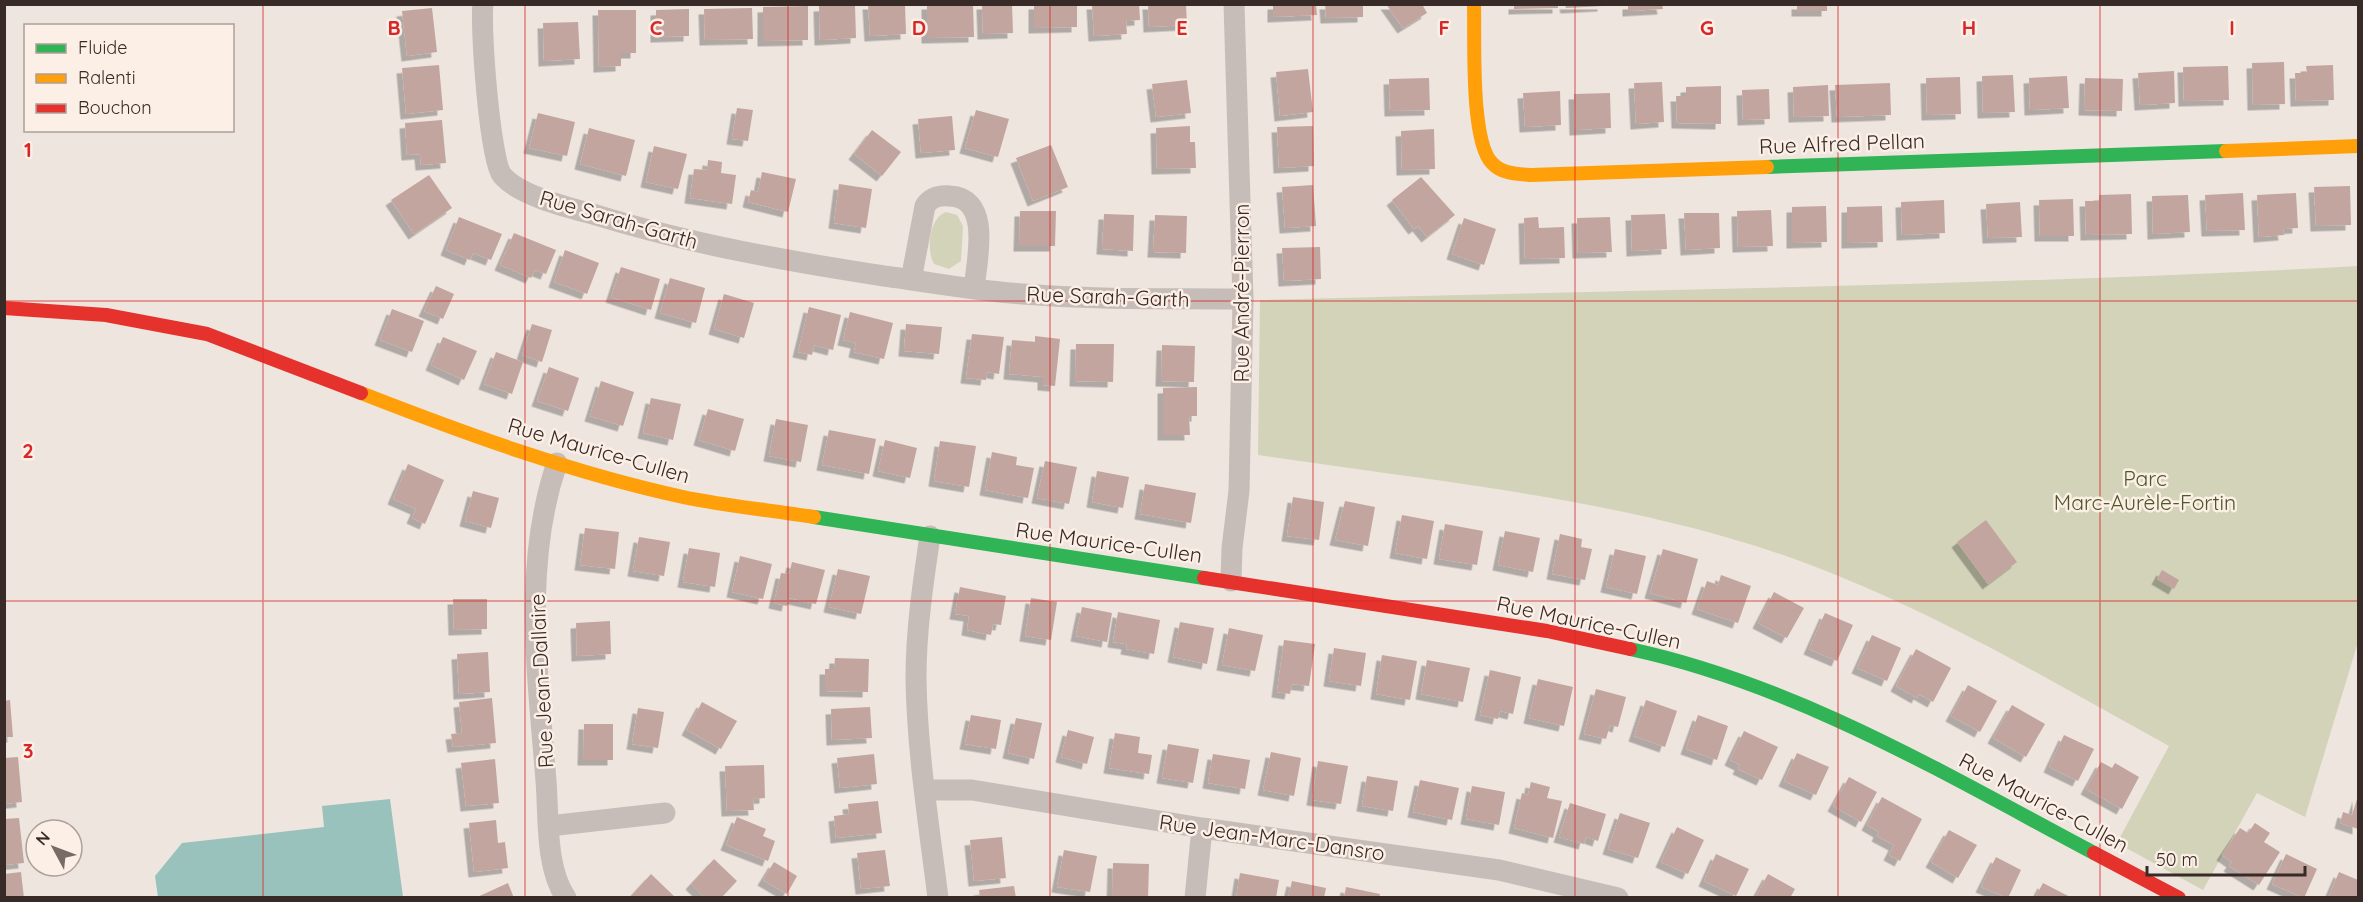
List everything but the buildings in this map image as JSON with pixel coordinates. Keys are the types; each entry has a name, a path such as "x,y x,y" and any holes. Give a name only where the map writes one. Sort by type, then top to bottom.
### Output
{"street":[{"name":"Rue Sarah-Garth","path":"483,4 483,33 495,160 503,176 513,185 578,210 673,237 792,261 911,280 1053,296 1243,299"},
{"name":"Rue André-Pierron","path":"1231,581 1232,548 1239,491 1243,299 1233,4"},
{"name":"Rue Alfred Pellan","path":"1474,4 1479,136 1488,160 1508,173 1543,174 2358,146"},
{"path":"911,280 925,206 936,197 956,196 971,204 976,216 974,288"},
{"name":"Rue Maurice-Cullen","path":"4,308 106,315 207,334 444,425 557,463 684,497 1547,631 1634,648 1725,675 1857,728 2146,890 2179,897"},
{"name":"Rue Jean-Dallaire","path":"557,463 547,495 535,601 549,826 555,872 566,897"},
{"path":"930,536 920,609 917,662 925,790 938,897"},
{"name":"Rue Jean-Marc-Dansro","path":"925,790 972,790 1202,828 1499,870 1616,897"},
{"path":"549,826 666,813"},
{"path":"1195,897 1202,828"}],"green space":[{"path":"946,212 957,215 963,226 961,261 949,269 934,264 930,251 933,227 940,215"},
{"name":"Parc Marc-Aurèle-Fortin","path":"2358,266 2358,642 2305,817 2257,793 2203,890 2117,843 2169,746 1977,641 1879,593 1777,553 1650,518 1520,493 1258,455 1260,300 1947,283"}],"water":[{"path":"390,799 403,897 158,897 155,876 182,843 324,827 322,806"}],"traffic: fast":[{"path":"1767,167 2226,151"},
{"path":"814,517 1204,578"},
{"path":"1630,649 1692,665 1752,685 1811,709 1926,763 2094,853"}],"traffic: slow":[{"path":"1474,4 1477,112 1485,151 1496,167 1510,173 1531,175 1767,167"},
{"path":"2226,151 2358,146"},
{"path":"361,393 480,438 601,476 683,497 814,517"}],"traffic: jam":[{"path":"4,308 106,315 207,334 361,393"},
{"path":"1204,578 1547,631 1630,649"},
{"path":"2094,853 2179,898"}]}
